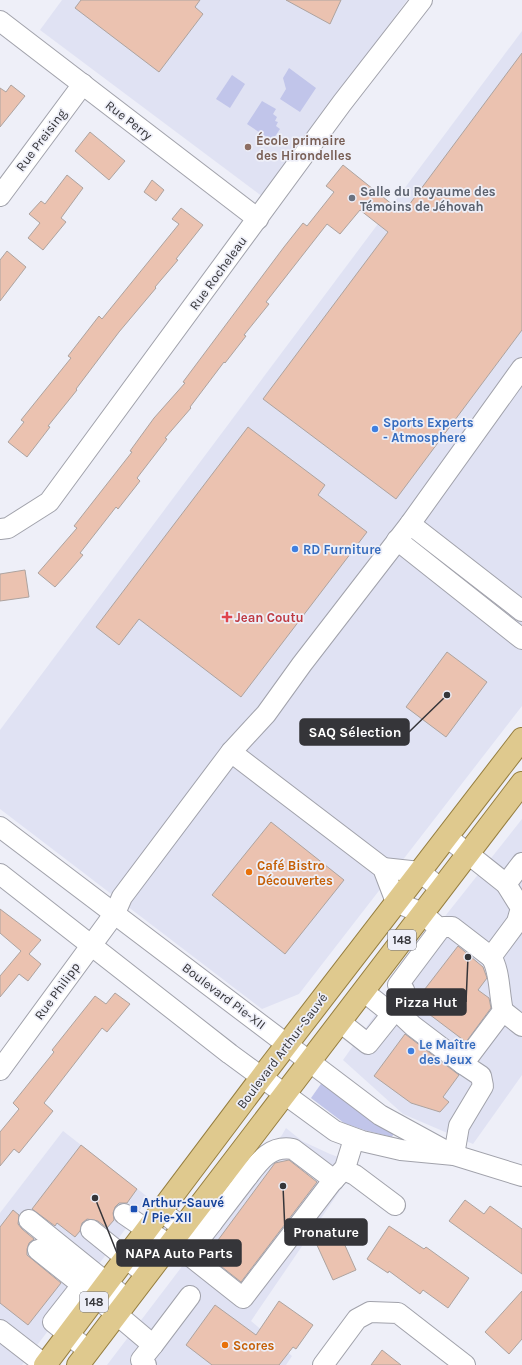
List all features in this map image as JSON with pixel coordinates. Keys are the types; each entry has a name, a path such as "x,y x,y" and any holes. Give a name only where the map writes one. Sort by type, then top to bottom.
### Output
{"main road":[{"name":"Boulevard Arthur-Sauvé","path":"45,1365 69,1334 95,1289 126,1258 261,1078 396,902 519,749"},
{"name":"Boulevard Arthur-Sauvé","path":"84,1358 169,1245 197,1220 240,1169 248,1141 340,1022 440,888 522,783"}],"street":[{"name":"Rue Rocheleau","path":"0,529 8,528 49,502 342,103 422,0"},
{"name":"Rue Perry","path":"0,21 258,219"},
{"name":"Rue Preising","path":"0,196 83,84"},
{"name":"Rue Philipp","path":"0,1070 115,913 122,897 231,752 266,714 302,664 410,524 522,368"},
{"path":"410,524 522,611"},
{"path":"397,540 519,631"},
{"path":"231,752 383,868 420,872 440,888"},
{"name":"Boulevard Pie-XII","path":"0,827 380,1115 454,1155 522,1176"},
{"path":"447,837 506,884 521,908 517,922 491,957"},
{"path":"506,884 522,863"},
{"path":"383,868 396,902 422,913 440,929"},
{"name":"Boulevard Pie-XII","path":"0,874 90,946 261,1078 328,1127 354,1139 400,1150 454,1155"},
{"path":"398,985 440,929 444,927 452,927 491,957 498,970 498,990 503,1011 522,1026"},
{"path":"340,1022 368,1044 395,1012 402,1008 407,999 404,990 398,985 394,975 383,965"},
{"path":"363,991 395,1012 481,1076 483,1086 459,1126 454,1155"},
{"path":"463,1064 503,1011"},
{"path":"124,1214 136,1224 148,1229 169,1245 185,1252 244,1298 339,1175 354,1139"},
{"path":"248,1141 265,1154"},
{"path":"240,1169 265,1154 284,1149 293,1149 339,1175 355,1175 395,1205"},
{"path":"162,1211 197,1220"},
{"path":"29,1220 95,1289"},
{"path":"91,1230 147,1275"},
{"path":"38,1250 122,1307 153,1345"},
{"path":"146,1365 141,1360 190,1296"},
{"path":"323,1365 357,1319 370,1312 398,1313 465,1365"},
{"path":"0,1330 45,1365"},
{"path":"69,1334 84,1358"}],"shaded area":[{"name":"École primaire des Hirondelles","path":"62,0 407,0 263,197 40,30"},
{"path":"522,31 522,706 299,994 262,1009 0,809 0,730"},
{"path":"289,68 316,88 300,112 280,99 286,89 283,78"},
{"path":"232,75 245,84 230,108 216,99"},
{"path":"262,101 276,109 273,114 277,117 275,121 278,122 276,126 280,129 272,141 247,124"},
{"path":"522,819 522,1075 473,1144 403,1114 343,1060 446,915"},
{"path":"323,1081 394,1133 392,1137 344,1123 311,1098"},
{"path":"286,1128 302,1141 330,1154 358,1164 251,1321 292,1356 286,1365 107,1365 282,1135"},
{"path":"63,1131 149,1198 22,1365 0,1365 0,1213"}],"building":[{"path":"81,0 200,0 195,7 203,14 159,72 75,8"},
{"path":"286,0 341,0 330,24"},
{"path":"522,53 522,330 396,499 263,399 388,232 360,210 340,234 327,224 266,302 269,304 244,335 246,336 225,363 224,362 190,407 191,408 165,438 167,439 137,478 140,481 118,509 116,507 80,553 83,555 65,576 55,587 38,573 77,528 74,526 132,452 130,451 154,418 185,383 183,382 284,247 303,223 307,226 334,192 326,186 343,165 403,213"},
{"path":"11,85 25,96 0,127 0,88 6,92"},
{"path":"90,132 125,161 109,180 75,151"},
{"path":"67,175 83,188 61,218 66,222 43,250 28,238 40,223 29,214 41,201 45,204"},
{"path":"152,180 164,190 156,201 144,192"},
{"path":"181,208 203,225 176,259 178,260 119,332 76,389 77,390 48,426 50,427 27,457 8,442 24,422 21,420 71,358 68,356 99,316 102,319 179,224 172,219"},
{"path":"7,251 26,267 0,301 0,260"},
{"path":"248,427 325,485 318,495 367,532 241,697 139,619 119,645 96,627"},
{"path":"25,570 29,597 0,601 0,574"},
{"path":"447,652 487,682 446,737 406,707"},
{"path":"271,822 344,880 285,954 212,895"},
{"path":"0,909 41,940 29,954 41,964 28,981 19,974 0,997 0,976 21,951 0,933"},
{"path":"458,946 483,967 487,978 478,990 489,998 491,1008 466,1042 417,1005 418,998"},
{"path":"115,993 130,1004 107,1032 102,1028 44,1103 53,1111 19,1153 14,1149 0,1166 0,1132 19,1109 13,1103 54,1052 52,1050 95,996 106,1004"},
{"path":"405,1034 459,1075 443,1097 449,1102 440,1112 411,1103 374,1076"},
{"path":"81,1145 137,1189 127,1203 119,1203 115,1207 113,1213 114,1220 107,1228 98,1221 87,1219 82,1223 80,1231 75,1237 57,1223 55,1226 32,1209"},
{"path":"289,1160 317,1182 241,1282 207,1255 275,1163"},
{"path":"465,1200 484,1214 490,1206 522,1229 522,1274 449,1221"},
{"path":"13,1210 19,1215 18,1224 34,1239 29,1243 27,1255 61,1283 28,1325 0,1303 0,1227"},
{"path":"389,1226 424,1249 426,1247 469,1278 448,1308 423,1290 420,1294 389,1271 388,1273 367,1259"},
{"path":"339,1232 356,1270 333,1280 316,1243"},
{"path":"522,1291 522,1339 509,1354 485,1332"},
{"path":"279,1301 313,1325 296,1349 293,1347 279,1365 212,1365 186,1345 215,1305 256,1335"},
{"path":"382,1350 401,1365 371,1365"}],"place":[{"name":"École primaire des Hirondelles","path":"248,147"},
{"name":"Salle du Royaume des Témoins de Jéhovah","path":"352,198"},
{"name":"Sports Experts - Atmosphere","path":"375,429"},
{"name":"RD Furniture","path":"295,549"},
{"name":"Jean Coutu","path":"227,617"},
{"name":"SAQ Sélection","path":"447,695"},
{"name":"Café Bistro Découvertes","path":"249,872"},
{"name":"Pizza Hut","path":"468,957"},
{"name":"Le Maître des Jeux","path":"411,1051"},
{"name":"Pronature","path":"283,1186"},
{"name":"NAPA Auto Parts","path":"95,1198"},
{"name":"Arthur-Sauvé / Pie-XII","path":"134,1209"},
{"name":"Scores","path":"225,1345"}]}
